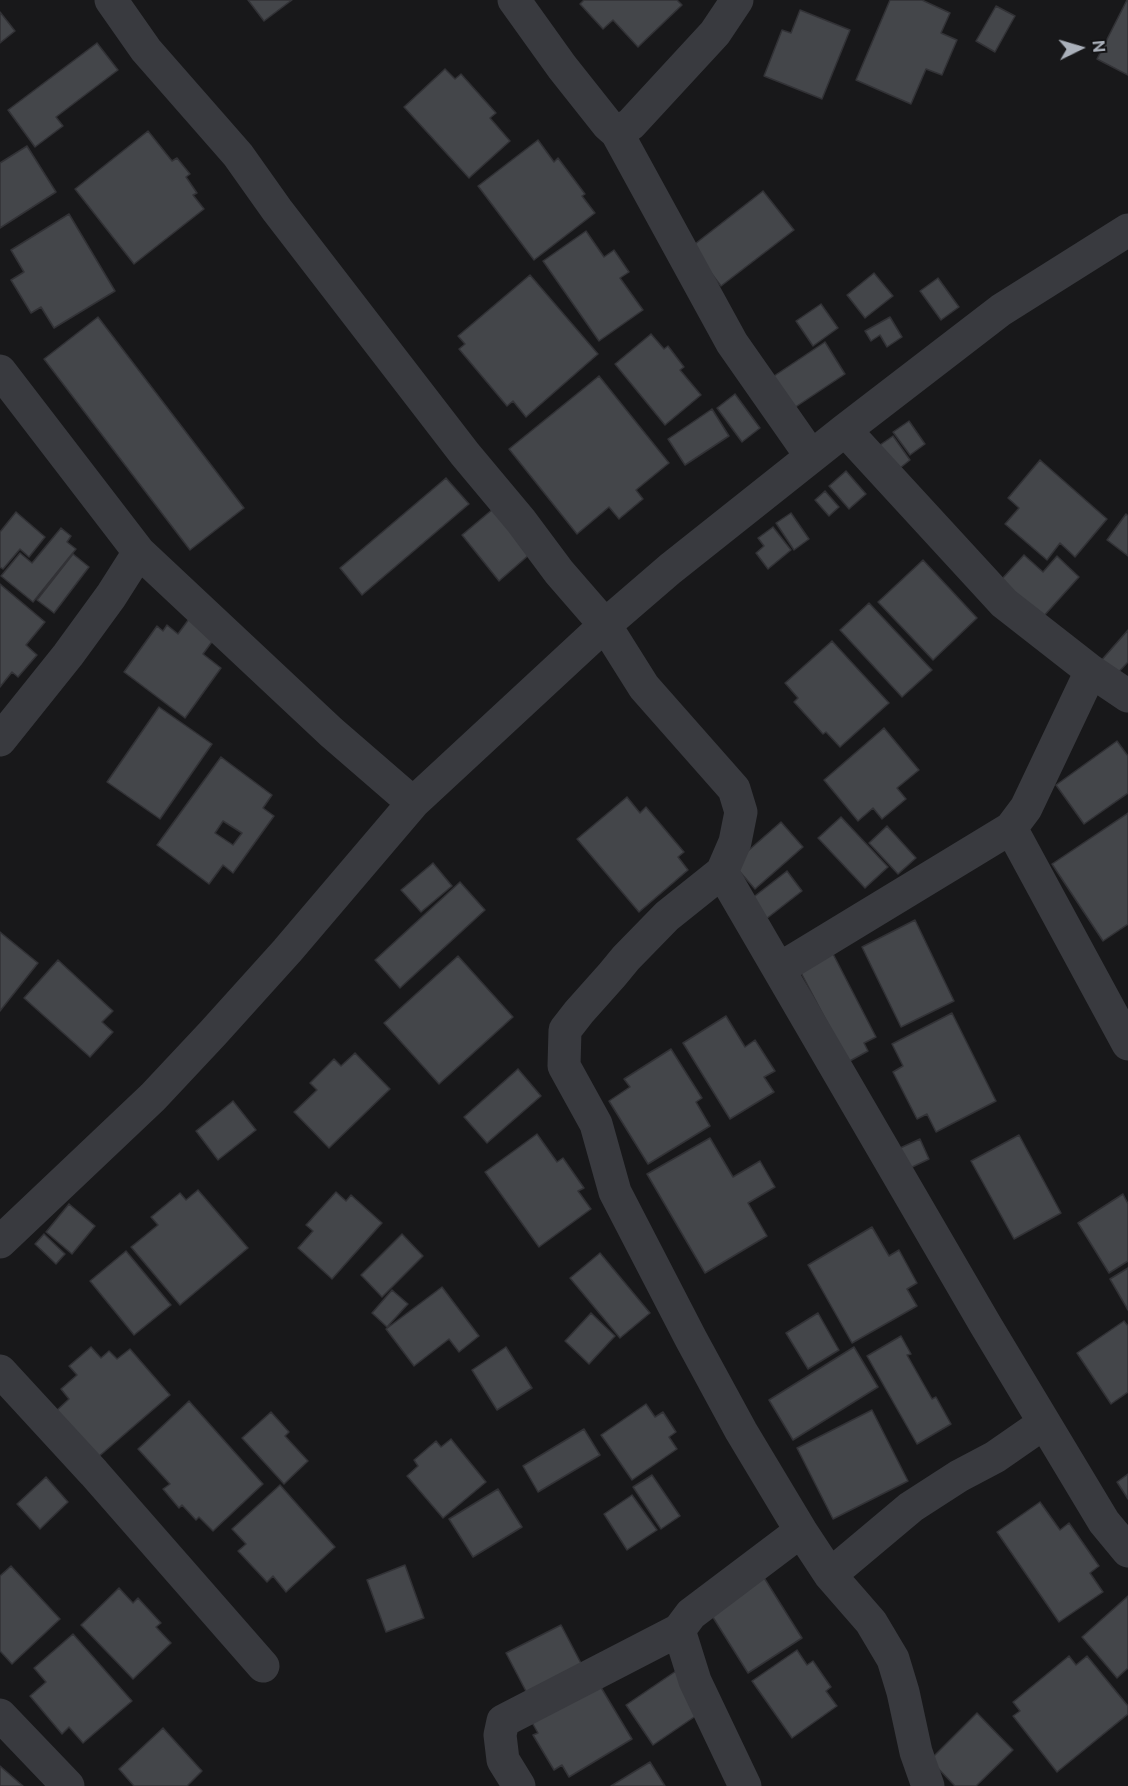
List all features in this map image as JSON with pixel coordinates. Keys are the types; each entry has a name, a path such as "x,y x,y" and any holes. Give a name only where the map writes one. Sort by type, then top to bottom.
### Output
{"street":[{"path":"111,0 161,69 203,113 238,155 277,210 452,437 521,521 559,572 605,625 644,687 734,789 741,812 735,842 722,872 666,916 626,958 564,1030 564,1066 596,1124 615,1192 741,1431 830,1575 871,1622 893,1659 916,1752 928,1786"},
{"path":"514,0 562,67 617,133 732,343 811,456"},
{"path":"617,133 631,124 715,33 737,0"},
{"path":"0,1242 146,1104 213,1033 413,804 605,625 670,569 811,456 1001,310 1128,230"},
{"path":"5,386 139,552 331,732 413,804"},
{"path":"845,430 1004,603 1090,670 1128,696"},
{"path":"0,740 68,655 111,596 139,552"},
{"path":"779,969 1011,828 1026,808 1090,670"},
{"path":"1011,828 1128,1044"},
{"path":"722,872 1044,1423 1104,1522 1128,1551"},
{"path":"0,1371 101,1481 263,1666"},
{"path":"830,1575 911,1507 959,1476 995,1457 1044,1423"},
{"path":"519,1786 503,1760 500,1735 503,1721 679,1630 691,1614 801,1531"},
{"path":"679,1630 695,1681 745,1786"},
{"path":"0,1715 68,1786"}],"building":[{"path":"248,0 292,0 264,21"},
{"path":"584,0 677,0 682,5 638,47 613,20 603,29 580,4"},
{"path":"890,0 922,0 950,13 941,33 957,40 942,75 926,69 911,104 856,80"},
{"path":"1128,0 1128,75 1097,59"},
{"path":"996,6 1015,16 995,52 976,41"},
{"path":"800,10 850,30 822,99 764,76 782,30 791,33"},
{"path":"0,12 15,31 0,43"},
{"path":"97,43 118,70 56,117 63,126 35,147 8,110"},
{"path":"445,69 455,79 461,74 496,113 490,118 510,141 469,178 404,107"},
{"path":"148,131 172,161 177,158 190,174 186,177 197,193 193,195 204,209 134,264 75,189"},
{"path":"538,140 554,162 558,158 585,194 582,196 595,213 534,260 478,186"},
{"path":"27,146 56,192 0,228 0,163"},
{"path":"763,191 794,230 721,286 691,247"},
{"path":"69,214 115,291 54,328 41,307 31,313 11,280 24,272 11,250"},
{"path":"586,231 604,257 614,250 629,272 620,278 643,310 599,341 543,261"},
{"path":"874,273 893,296 865,318 847,295"},
{"path":"530,275 598,354 526,417 513,401 507,406 459,349 465,344 458,336"},
{"path":"938,278 959,307 941,320 920,291"},
{"path":"821,304 838,328 813,346 796,321"},
{"path":"98,317 244,508 190,550 44,359"},
{"path":"890,317 902,337 887,347 880,335 871,341 865,331"},
{"path":"651,334 664,349 668,346 684,367 680,370 701,395 665,425 615,364"},
{"path":"825,342 845,374 788,412 768,380"},
{"path":"599,376 669,463 636,490 643,499 619,519 609,507 577,534 509,449"},
{"path":"735,394 760,428 742,442 717,408"},
{"path":"712,409 729,436 685,465 668,439"},
{"path":"909,421 925,444 910,455 893,432"},
{"path":"893,436 910,460 895,472 877,447"},
{"path":"1040,460 1107,519 1075,557 1060,543 1047,560 1005,524 1019,508 1008,498"},
{"path":"846,471 866,494 849,509 829,486"},
{"path":"446,478 469,504 362,595 340,568"},
{"path":"825,491 839,507 829,516 815,500"},
{"path":"493,509 530,554 499,581 462,535"},
{"path":"16,512 45,537 29,557 20,549 3,569 0,567 0,532"},
{"path":"791,513 809,539 794,550 776,523"},
{"path":"1126,514 1128,516 1128,556 1107,540"},
{"path":"773,527 791,550 768,569 756,553 764,546 758,538"},
{"path":"61,528 71,536 67,542 76,549 33,602 1,576 20,553 32,563"},
{"path":"73,554 89,567 54,613 37,600"},
{"path":"1024,555 1043,572 1057,556 1079,577 1042,618 1001,580"},
{"path":"923,560 977,618 933,660 878,602"},
{"path":"0,584 45,622 26,645 37,655 18,677 12,672 0,687"},
{"path":"869,603 932,670 902,697 840,630"},
{"path":"189,619 214,639 203,654 221,668 185,718 124,672 157,626 163,631 167,625 178,634"},
{"path":"1128,630 1128,662 1115,676 1099,663"},
{"path":"832,641 889,703 840,747 826,732 823,734 794,702 798,698 785,683"},
{"path":"159,707 212,744 160,819 107,782"},
{"path":"884,728 919,770 897,788 906,799 882,819 873,808 858,821 824,780"},
{"path":"1117,741 1128,756 1128,793 1084,824 1056,785"},
{"path":"221,757 272,795 263,808 274,816 233,873 223,865 209,884 157,845","holes":["223,821 242,833 233,845 215,833"]},
{"path":"627,797 640,813 646,807 684,852 678,857 688,870 639,912 577,839"},
{"path":"1128,813 1128,924 1103,941 1052,864"},
{"path":"841,817 888,867 865,888 818,838"},
{"path":"781,822 803,847 755,889 733,864"},
{"path":"887,826 916,858 898,874 869,843"},
{"path":"433,863 452,886 421,912 401,890"},
{"path":"787,871 802,891 766,919 751,899"},
{"path":"460,882 485,910 400,988 375,960"},
{"path":"915,920 954,1001 901,1027 862,947"},
{"path":"0,932 38,963 0,1011"},
{"path":"831,950 876,1037 864,1043 868,1051 848,1062 798,967"},
{"path":"458,956 513,1017 439,1084 384,1023"},
{"path":"58,960 113,1011 102,1022 113,1032 90,1057 24,998"},
{"path":"952,1013 996,1101 936,1132 927,1114 917,1119 893,1072 903,1066 892,1044"},
{"path":"726,1016 745,1047 755,1040 775,1071 764,1077 774,1092 730,1119 683,1043"},
{"path":"671,1049 702,1098 696,1102 710,1126 648,1164 609,1101 630,1087 624,1079"},
{"path":"355,1053 390,1089 329,1148 294,1112 317,1090 310,1083 334,1059 341,1066"},
{"path":"518,1069 541,1096 487,1143 464,1117"},
{"path":"233,1101 256,1130 218,1160 196,1131"},
{"path":"537,1134 557,1162 563,1158 584,1188 578,1191 591,1209 539,1247 485,1172"},
{"path":"1019,1135 1061,1213 1014,1239 971,1161"},
{"path":"710,1138 733,1177 760,1161 775,1187 748,1203 767,1236 705,1273 647,1174"},
{"path":"920,1139 929,1159 908,1169 898,1149"},
{"path":"198,1190 248,1248 180,1305 131,1247 158,1225 151,1217 180,1193 186,1200"},
{"path":"336,1192 346,1201 351,1195 382,1223 332,1279 298,1248 313,1231 306,1225"},
{"path":"1123,1194 1128,1204 1128,1261 1109,1273 1078,1223"},
{"path":"69,1204 95,1226 72,1254 46,1232"},
{"path":"872,1227 889,1256 899,1250 917,1283 907,1289 917,1306 852,1343 808,1265"},
{"path":"44,1234 65,1254 56,1264 35,1244"},
{"path":"402,1234 423,1256 382,1297 361,1275"},
{"path":"126,1251 171,1305 134,1335 90,1281"},
{"path":"600,1253 650,1313 620,1338 570,1278"},
{"path":"1128,1268 1128,1310 1110,1279"},
{"path":"442,1287 479,1336 459,1352 449,1339 414,1366 386,1329"},
{"path":"392,1290 408,1304 387,1327 372,1313"},
{"path":"591,1313 615,1336 589,1364 565,1341"},
{"path":"818,1313 839,1350 808,1369 786,1333"},
{"path":"1124,1321 1128,1326 1128,1392 1111,1404 1077,1353"},
{"path":"901,1336 911,1354 907,1355 932,1399 936,1397 951,1424 917,1444 867,1356"},
{"path":"91,1347 101,1358 109,1351 117,1359 130,1349 170,1395 97,1458 56,1411 69,1399 61,1389 77,1375 69,1366"},
{"path":"506,1347 532,1388 497,1410 472,1370"},
{"path":"854,1347 878,1387 793,1440 769,1400"},
{"path":"189,1401 263,1484 213,1531 199,1517 196,1520 182,1505 179,1508 163,1489 170,1484 138,1449"},
{"path":"646,1404 655,1417 663,1412 676,1432 669,1437 677,1449 632,1480 601,1435"},
{"path":"872,1410 908,1481 833,1519 797,1448"},
{"path":"271,1412 289,1432 285,1436 308,1461 284,1484 242,1438"},
{"path":"584,1429 600,1455 538,1492 523,1466"},
{"path":"451,1439 486,1482 443,1518 407,1476 418,1466 414,1460 436,1441 441,1447"},
{"path":"1128,1474 1128,1499 1117,1482"},
{"path":"652,1475 680,1516 661,1529 633,1487"},
{"path":"46,1477 68,1502 40,1529 17,1504"},
{"path":"280,1485 335,1547 286,1592 273,1576 267,1582 238,1551 246,1544 232,1529"},
{"path":"498,1489 522,1527 473,1557 449,1519"},
{"path":"632,1495 657,1530 627,1550 604,1514"},
{"path":"1040,1502 1060,1530 1069,1523 1099,1566 1090,1573 1103,1592 1059,1622 997,1532"},
{"path":"405,1565 424,1618 386,1632 367,1580"},
{"path":"11,1566 60,1619 12,1664 0,1651 0,1576"},
{"path":"763,1576 802,1638 748,1673 709,1611"},
{"path":"119,1588 133,1603 138,1598 161,1623 156,1627 171,1643 133,1679 81,1625"},
{"path":"1128,1596 1128,1668 1117,1678 1082,1637"},
{"path":"561,1625 584,1669 529,1697 506,1653"},
{"path":"73,1634 132,1701 83,1743 69,1727 62,1734 30,1696 46,1682 34,1668"},
{"path":"797,1650 807,1665 813,1661 831,1687 826,1691 837,1706 792,1738 752,1681"},
{"path":"1069,1656 1076,1665 1087,1656 1128,1706 1128,1714 1057,1772 1013,1716 1020,1711 1013,1702"},
{"path":"676,1671 703,1711 653,1745 626,1705"},
{"path":"596,1679 632,1739 569,1777 562,1765 554,1770 533,1735 538,1733 530,1719"},
{"path":"977,1713 1013,1750 976,1786 955,1786 930,1760"},
{"path":"163,1728 202,1771 187,1786 134,1786 119,1769"},
{"path":"650,1762 665,1786 611,1786"},
{"path":"0,1766 23,1786 0,1786"}]}
